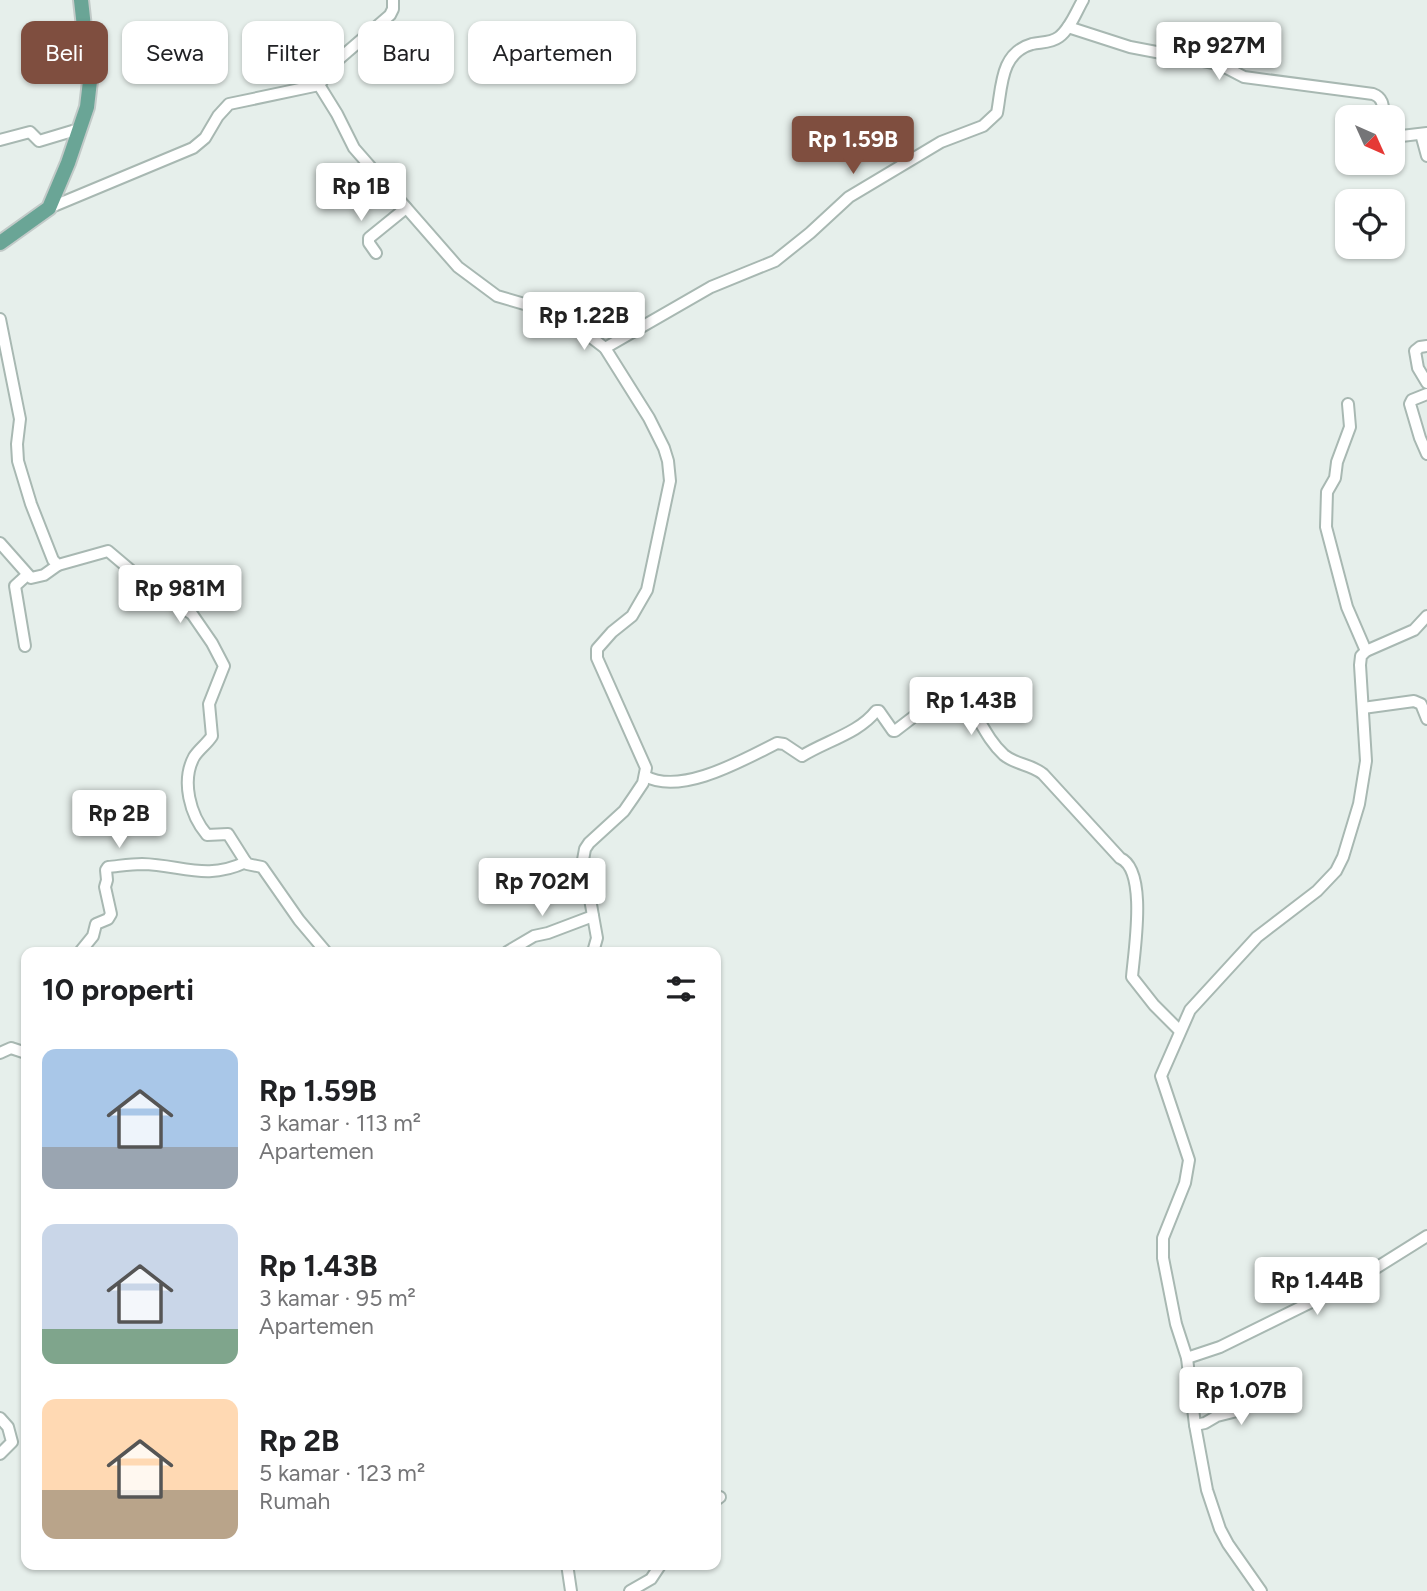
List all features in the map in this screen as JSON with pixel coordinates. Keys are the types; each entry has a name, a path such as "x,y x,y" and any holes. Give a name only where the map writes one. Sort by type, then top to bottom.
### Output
{"main road":[{"path":"0,243 49,208 87,107 90,81 81,0"}],"street":[{"path":"49,208 193,148 205,138 229,104 319,85 339,59 390,15 393,0"},
{"path":"605,348 711,287 775,261 859,191 941,142 983,126 998,113 1002,76 1016,53 1024,47 1057,39 1068,27 1083,0"},
{"path":"1068,27 1130,47 1219,64 1244,77 1373,94 1379,96 1382,105"},
{"path":"319,85 354,148 458,267 497,296 538,308 575,325 605,348 649,418 668,461 670,481 647,590 632,616 597,649 597,658 646,768 643,783 624,811 585,849 583,860 597,938 594,947"},
{"path":"0,140 30,132 39,141 79,130"},
{"path":"1405,136 1424,134 1427,156"},
{"path":"376,253 369,243 369,238 406,208"},
{"path":"0,319 21,425 17,444 18,461 31,504 53,560 58,565"},
{"path":"1427,346 1415,351 1418,368 1427,383"},
{"path":"1427,394 1412,400 1410,404 1427,454"},
{"path":"1348,404 1350,428 1335,478 1326,492 1326,527 1347,607 1366,651"},
{"path":"0,543 31,578 58,565 108,551 147,583 192,614 224,666 209,704 212,736 192,760 188,798 207,835 230,835 246,862 251,866 262,867 322,947"},
{"path":"25,646 15,586 27,575"},
{"path":"1261,1591 1228,1544 1207,1490 1195,1425 1187,1358 1176,1324 1163,1258 1163,1238 1185,1183 1189,1160 1161,1076 1190,1010 1257,937 1317,891 1336,871 1359,804 1366,761 1360,664 1362,656 1366,651 1414,631 1427,616"},
{"path":"645,776 657,783 696,778 720,771 777,743 784,744 802,756 854,729 876,711 895,732 951,688 956,688 969,700 978,720 1003,754 1019,764 1034,766 1131,867 1138,895 1132,977 1154,1005 1180,1031"},
{"path":"1363,708 1418,702 1427,719"},
{"path":"84,947 93,936 96,924 108,919 111,914 105,887 108,867 142,864 168,868 184,867 206,873 224,871 246,862"},
{"path":"515,947 534,936 593,916"},
{"path":"0,1054 11,1048 21,1051"},
{"path":"1187,1358 1220,1347 1266,1323 1287,1316 1360,1278 1427,1236"},
{"path":"1195,1425 1241,1410 1270,1391"},
{"path":"0,1418 12,1436 12,1442 0,1454"},
{"path":"568,1570 571,1591"},
{"path":"630,1591 646,1583 656,1570"}]}
